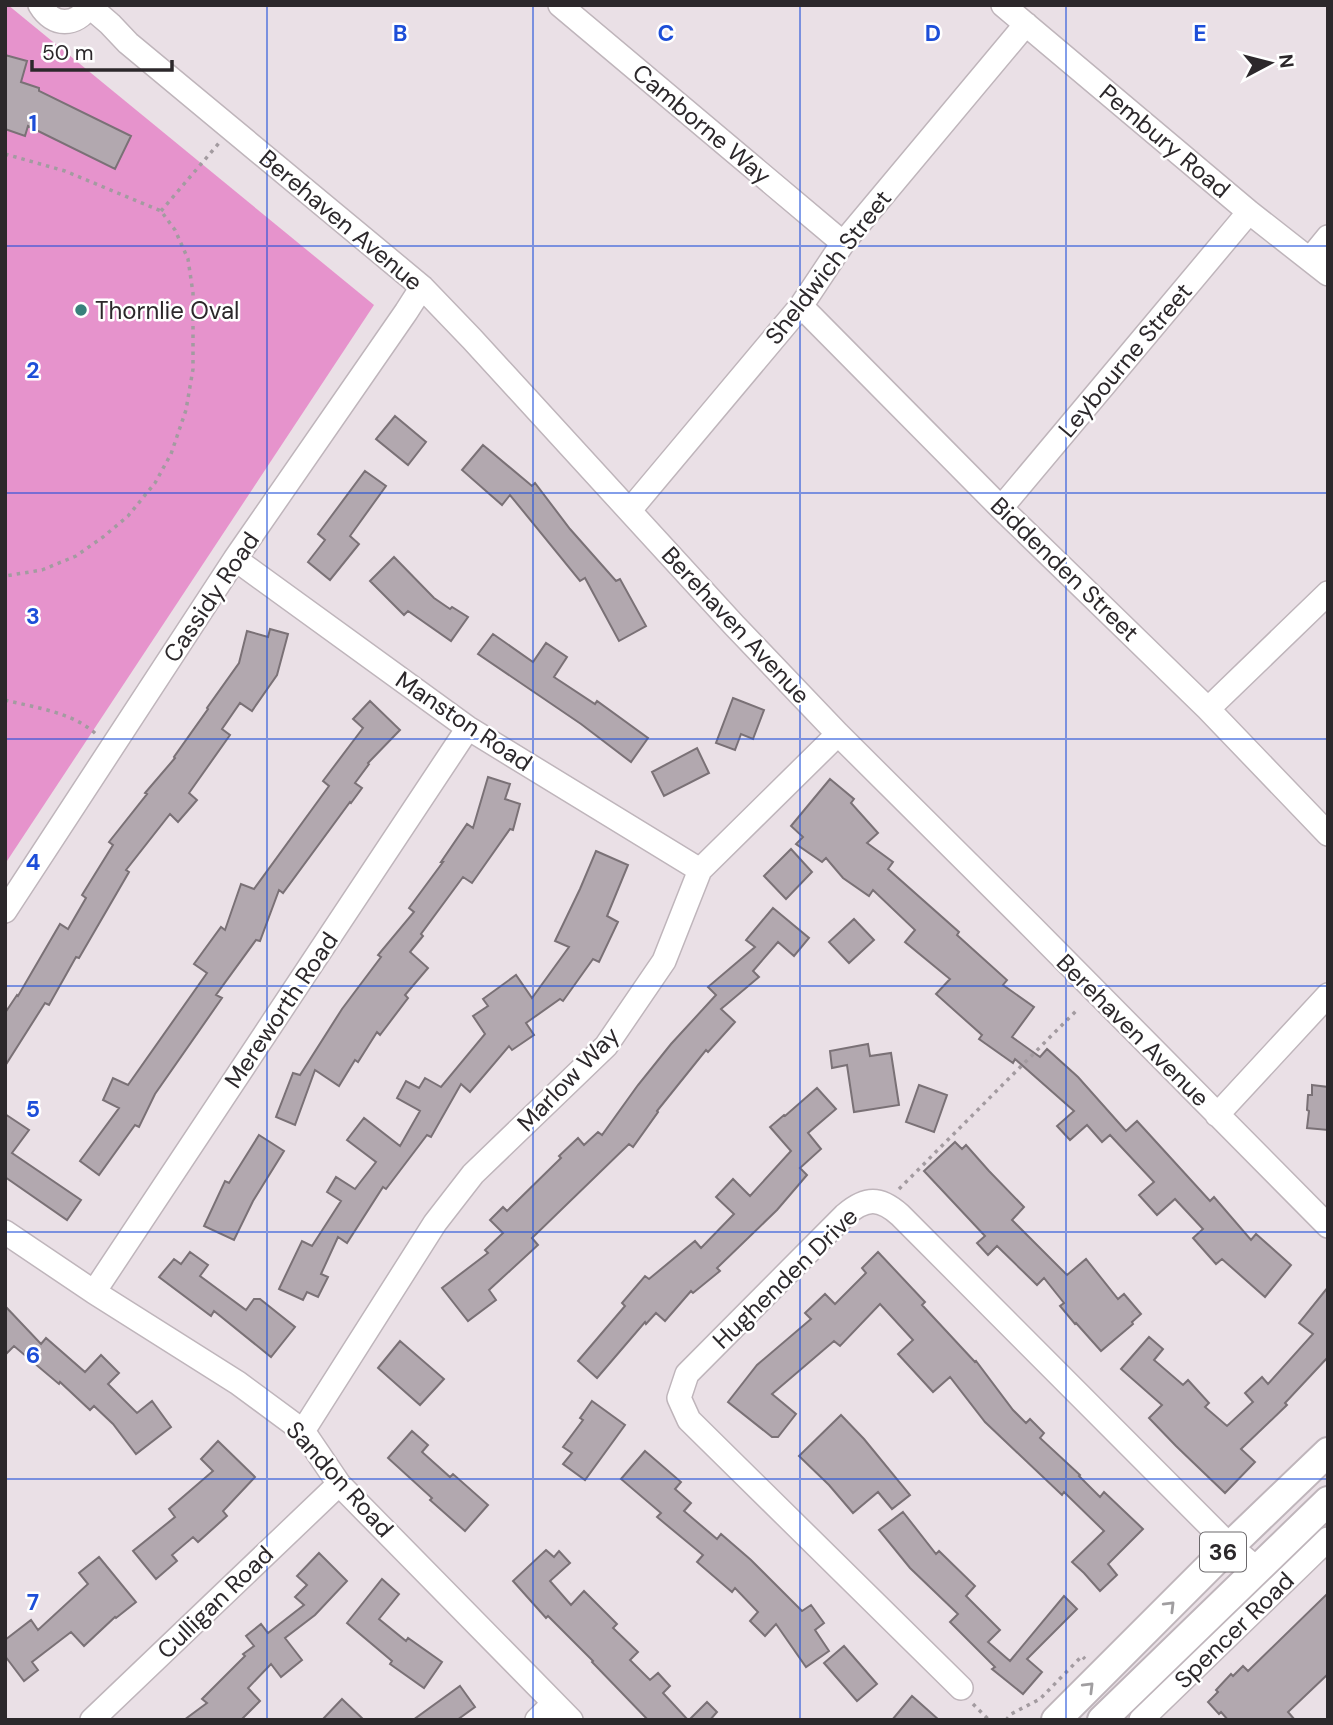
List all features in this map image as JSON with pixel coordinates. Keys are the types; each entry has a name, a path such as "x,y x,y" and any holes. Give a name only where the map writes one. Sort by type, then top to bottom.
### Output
{"main road":[{"name":"36","path":"1056,1720 1328,1452"},
{"name":"Spencer Road","path":"1102,1720 1328,1501"}],"street":[{"name":"Berehaven Avenue","path":"40,5 51,19 60,22 69,22 86,10 110,23 128,43 422,286 838,734 1328,1226"},
{"name":"Camborne Way","path":"560,5 844,243"},
{"name":"Pembury Road","path":"1003,5 1249,212 1328,274"},
{"name":"Sheldwich Street","path":"630,510 800,306 844,243 1026,24"},
{"name":"Leybourne Street","path":"1001,508 1249,212"},
{"path":"1310,259 1328,237"},
{"name":"Cassidy Road","path":"5,911 235,559 391,335 422,286"},
{"name":"Biddenden Street","path":"800,306 1001,508 1208,709 1328,834"},
{"name":"Manston Road","path":"235,559 468,728 700,870"},
{"path":"1208,709 1328,593"},
{"name":"Mereworth Road","path":"94,1292 468,728"},
{"name":"Marlow Way","path":"303,1431 435,1223 473,1174 606,1046 664,961 700,870 838,734"},
{"path":"1217,1115 1328,995"},
{"name":"Hughenden Drive","path":"961,1688 689,1420 679,1398 687,1374 845,1214 867,1201 881,1202 900,1215 1230,1546 1257,1569"},
{"name":"Sandon Road","path":"5,1232 238,1383 303,1431 339,1483 571,1720"},
{"name":"Culligan Road","path":"92,1720 339,1483"},
{"name":"Spencer Road","path":"1140,1720 1328,1539"},
{"path":"537,1720 554,1703"}],"path":[{"path":"161,211 219,142"},
{"path":"5,153 65,171 161,211 188,259 193,293 193,369 186,411 172,454 155,483 128,516 76,556 42,569 5,576"},
{"path":"5,700 86,724 105,743"},
{"path":"888,1205 912,1176 1078,1009"},
{"path":"1006,1720 1011,1714 1040,1699 1082,1656"}],"shaded area":[{"path":"5,5 374,305 5,864"}],"building":[{"path":"5,55 27,61 21,82 39,88 39,91 131,136 115,169 28,126 25,136 5,129"},
{"path":"395,416 426,442 408,465 376,439"},
{"path":"483,445 532,486 535,483 570,529 616,581 620,579 646,626 619,641 585,578 580,581 510,495 502,505 462,470"},
{"path":"365,471 386,486 350,536 359,544 330,580 308,562 325,540 318,534"},
{"path":"394,557 434,598 468,617 451,641 408,611 404,615 370,581"},
{"path":"270,629 288,634 277,675 252,711 240,703 222,729 230,735 189,793 197,800 178,822 170,814 126,870 129,872 79,958 76,957 49,1005 45,1003 5,1066 5,1013 18,996 60,924 68,929 86,898 82,895 113,845 109,842 175,758 239,663 247,631 268,637"},
{"path":"493,634 533,662 546,643 567,657 554,677 595,704 597,701 648,738 631,762 581,724 478,654"},
{"path":"733,698 764,710 753,739 741,734 735,750 716,743"},
{"path":"370,701 400,730 368,763 355,783 362,788 283,893 279,890 260,941 256,940 216,995 222,998 155,1094 139,1127 135,1125 99,1175 80,1161 119,1108 103,1100 113,1078 128,1085 207,973 194,964 221,927 225,930 241,884 254,889 329,786 323,781 363,728 353,719"},
{"path":"697,748 709,773 664,796 652,772"},
{"path":"488,777 510,784 505,799 520,804 513,830 510,829 472,883 463,877 421,934 423,936 410,952 428,968 405,995 408,998 380,1035 377,1032 358,1062 355,1060 339,1086 315,1070 295,1125 276,1117 293,1073 300,1075 342,1009 381,957 378,955 414,912 409,908 467,824 473,828"},
{"path":"830,779 854,799 851,803 878,833 867,843 893,862 888,869 959,932 957,935 1007,980 1003,985 1034,1007 1012,1037 1040,1057 1047,1049 1078,1077 1126,1131 1137,1121 1210,1201 1214,1197 1251,1240 1256,1234 1291,1265 1265,1297 1222,1259 1216,1264 1193,1238 1203,1229 1175,1199 1157,1215 1139,1195 1154,1182 1110,1135 1102,1142 1087,1125 1070,1140 1057,1126 1074,1111 1015,1059 1013,1063 979,1039 982,1035 936,994 950,979 905,942 915,930 873,890 869,896 843,878 826,858 822,862 796,844 803,837 791,826"},
{"path":"791,849 812,872 786,899 764,876"},
{"path":"596,851 628,865 607,916 618,922 599,962 593,959 563,1001 560,999 526,1023 534,1035 512,1050 509,1046 470,1092 461,1084 431,1137 427,1135 386,1189 383,1187 347,1243 338,1237 321,1274 328,1277 318,1297 307,1292 303,1300 279,1289 302,1241 312,1246 341,1201 327,1192 336,1177 355,1189 376,1162 347,1140 364,1118 400,1146 420,1111 397,1098 406,1081 419,1088 425,1078 441,1087 485,1034 473,1016 488,1006 483,999 516,975 532,998 569,947 555,941"},
{"path":"773,908 809,938 794,956 778,942 753,971 759,977 721,1009 735,1022 708,1052 706,1050 657,1111 633,1147 629,1144 532,1238 538,1245 489,1290 496,1300 468,1321 442,1288 488,1253 485,1250 503,1233 490,1220 503,1207 507,1211 578,1138 584,1145 598,1132 602,1135 671,1044 716,995 708,987 755,947 746,940"},
{"path":"854,919 874,940 849,963 829,942"},
{"path":"868,1044 870,1056 891,1053 899,1105 854,1112 847,1065 832,1068 830,1051"},
{"path":"919,1085 947,1095 934,1132 906,1122"},
{"path":"1312,1085 1328,1087 1328,1130 1307,1128 1308,1095 1312,1095"},
{"path":"817,1088 836,1109 808,1133 821,1149 800,1168 807,1175 777,1210 717,1268 720,1271 693,1293 691,1291 665,1321 656,1313 646,1324 645,1322 597,1378 578,1361 625,1306 622,1303 645,1276 649,1279 695,1241 701,1248 734,1214 716,1197 733,1179 750,1196 791,1151 770,1127"},
{"path":"5,1114 29,1130 12,1153 81,1200 67,1220 5,1177"},
{"path":"259,1135 284,1151 253,1201 234,1240 204,1226 225,1181 229,1183"},
{"path":"955,1142 962,1149 966,1145 1024,1207 1012,1220 1067,1275 1086,1259 1118,1299 1124,1294 1141,1314 1101,1351 1060,1306 1064,1303 1044,1278 1037,1285 997,1246 988,1255 977,1243 985,1236 924,1171"},
{"path":"190,1252 208,1265 200,1276 246,1310 254,1299 260,1299 295,1327 271,1357 214,1311 211,1316 159,1277 174,1259 181,1264"},
{"path":"878,1252 925,1302 922,1305 976,1361 1013,1410 1026,1423 1030,1419 1044,1433 1040,1438 1100,1497 1104,1492 1143,1529 1108,1564 1117,1575 1100,1591 1072,1562 1104,1531 985,1422 950,1377 933,1392 898,1354 913,1340 880,1304 840,1346 834,1341 772,1394 796,1414 778,1437 772,1437 728,1402 757,1365 811,1319 805,1313 825,1294 835,1304 866,1273 862,1268"},
{"path":"1328,1287 1328,1357 1285,1403 1287,1405 1241,1449 1255,1462 1225,1493 1149,1418 1162,1405 1121,1369 1149,1337 1163,1349 1154,1360 1183,1385 1188,1380 1209,1403 1205,1407 1227,1426 1253,1402 1245,1393 1262,1377 1268,1384 1313,1334 1299,1323"},
{"path":"5,1306 41,1344 46,1338 85,1372 101,1355 119,1373 108,1384 137,1413 152,1401 171,1427 136,1454 113,1424 94,1406 90,1410 14,1346 5,1355"},
{"path":"400,1341 444,1379 420,1405 378,1368"},
{"path":"592,1401 625,1425 585,1480 563,1464 572,1453 563,1447 583,1420 580,1418"},
{"path":"841,1415 910,1495 892,1509 878,1492 853,1513 799,1456"},
{"path":"412,1431 428,1445 422,1452 450,1477 453,1474 488,1505 465,1531 388,1458"},
{"path":"218,1441 255,1477 223,1511 227,1516 198,1542 193,1537 172,1555 177,1561 156,1579 133,1551 175,1517 169,1509 213,1471 201,1459"},
{"path":"645,1451 681,1482 675,1489 691,1503 684,1511 717,1539 721,1534 802,1611 811,1605 824,1623 815,1630 829,1651 806,1667 776,1624 765,1636 750,1621 758,1612 735,1588 732,1592 697,1562 703,1555 657,1517 661,1513 621,1479"},
{"path":"903,1512 936,1554 939,1551 975,1586 966,1596 1000,1630 988,1642 1010,1661 1064,1596 1077,1609 1027,1659 1042,1672 1023,1694 992,1669 995,1667 950,1622 958,1614 910,1568 879,1530"},
{"path":"546,1550 554,1557 559,1551 570,1563 550,1581 571,1605 584,1591 617,1624 613,1628 638,1652 630,1660 650,1680 658,1673 670,1686 663,1693 688,1720 648,1720 548,1616 546,1618 513,1581"},
{"path":"319,1553 347,1581 315,1615 285,1638 302,1660 281,1677 271,1664 248,1688 260,1701 241,1720 184,1720 207,1703 202,1699 245,1656 243,1654 254,1646 246,1636 261,1624 268,1633 304,1605 295,1597 307,1585 297,1576"},
{"path":"99,1557 136,1602 115,1617 84,1646 71,1632 32,1662 38,1670 24,1681 5,1656 5,1640 31,1620 38,1630 88,1584 79,1573"},
{"path":"382,1579 399,1594 379,1619 406,1641 408,1638 442,1662 424,1688 390,1664 392,1661 347,1623"},
{"path":"1328,1593 1328,1674 1288,1712 1295,1720 1228,1720 1221,1712 1219,1714 1208,1702 1218,1692 1216,1690 1243,1666 1248,1671"},
{"path":"844,1646 877,1684 857,1701 824,1663"},
{"path":"460,1686 475,1707 457,1720 413,1720"},
{"path":"912,1696 939,1720 892,1720"},
{"path":"342,1699 364,1720 322,1720"},
{"path":"707,1702 717,1712 710,1720 689,1720"}],"place":[{"name":"Thornlie Oval","path":"81,310"}]}
